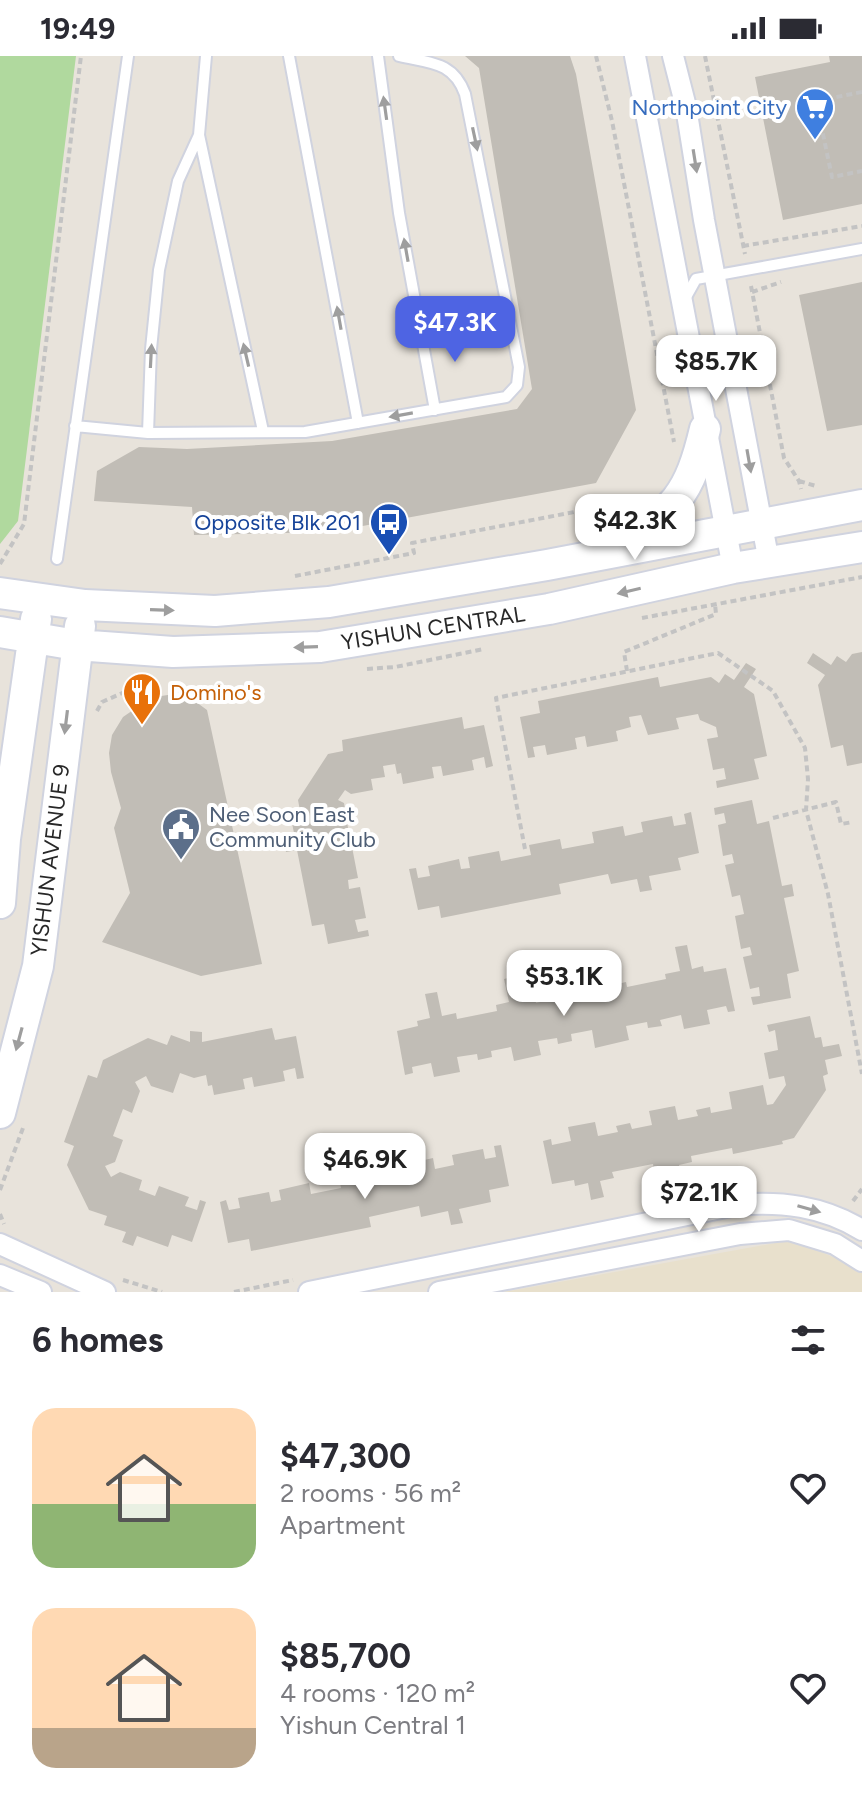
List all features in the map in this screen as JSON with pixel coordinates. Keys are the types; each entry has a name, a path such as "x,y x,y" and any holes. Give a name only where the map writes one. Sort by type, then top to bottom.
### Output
{"main road":[{"path":"547,565 638,531 663,515 690,479 705,429"},
{"name":"YISHUN CENTRAL","path":"0,593 85,605 215,611 329,602 547,565 862,505"},
{"name":"YISHUN CENTRAL","path":"0,632 76,645 173,652 320,647 549,609 733,568 862,547"},
{"name":"YISHUN AVENUE 9","path":"0,903 5,839 39,600"},
{"name":"YISHUN AVENUE 9","path":"0,1113 38,966 76,645 85,605"}],"street":[{"path":"635,56 733,568"},
{"path":"673,56 686,107 769,562"},
{"path":"309,1292 736,1205 768,1202 802,1205 846,1220 862,1230"},
{"path":"439,1292 740,1234 789,1230 835,1244 862,1261"},
{"path":"0,1244 105,1292"},
{"path":"0,1275 41,1292"}],"lane":[{"path":"57,559 128,56"},
{"path":"206,56 199,135 263,431"},
{"path":"289,56 358,423"},
{"path":"378,56 399,213 435,410"},
{"path":"75,426 148,433 305,432 506,397 517,385 519,367 461,81 449,68 399,56"},
{"path":"148,433 151,349 159,270 178,181 199,135"},
{"path":"682,313 688,290 696,279 862,249"}],"path":[{"path":"0,564 24,524 81,56"},
{"path":"596,56 612,121 676,453"},
{"path":"705,56 784,458 799,481"},
{"path":"862,92 816,101 832,177 862,171"},
{"path":"743,246 862,226"},
{"path":"291,577 414,553 412,543 641,500"},
{"path":"627,671 624,652 716,614 715,604"},
{"path":"525,849 496,698 718,653 773,691 805,748 808,779 806,810 828,894 862,1074"},
{"path":"773,818 836,802 841,824 853,822"},
{"path":"853,1201 862,1189"}],"shaded area":[{"path":"792,1240 850,1264 862,1273 862,1292 504,1292"}],"green space":[{"path":"0,56 76,56 18,521 0,544"}],"building":[{"path":"465,56 570,56 576,74 636,410 596,483 330,532 194,535 192,507 94,501 97,471 139,447 187,449 332,441 517,409 532,389 479,68"},
{"name":"Northpoint City","path":"829,56 862,56 862,204 783,220 755,77 830,62"},
{"path":"862,282 862,425 827,431 799,295"},
{"path":"862,652 862,763 847,766 843,745 831,748 818,685 825,675 807,663 813,653 831,665 837,656 846,662 852,654"},
{"path":"746,663 756,669 744,687 754,694 767,756 754,759 759,779 717,788 716,781 726,779 724,768 713,770 707,739 718,737 716,727 700,720 698,714 676,718 679,729 648,735 641,715 629,717 631,727 616,731 618,741 587,747 585,736 575,738 577,749 547,755 545,745 533,747 535,757 528,758 520,717 540,713 538,701 658,677 660,687 711,677 719,683 725,674 734,680"},
{"name":"Nee Soon East Community Club","path":"174,694 192,699 207,710 262,964 201,976 102,942 130,893 114,828 121,808 111,772 109,753 112,735 123,717 139,706 155,697"},
{"path":"462,717 464,729 484,725 493,766 486,768 484,757 472,760 474,770 443,776 441,766 432,767 434,778 403,784 395,764 383,766 385,777 371,779 373,790 351,794 345,790 338,800 344,803 348,828 338,830 342,849 352,847 358,878 348,880 349,889 360,887 366,918 355,920 358,932 368,930 369,936 328,944 324,924 312,926 297,850 286,852 284,840 295,838 291,818 301,816 298,800 328,754 343,751 342,740"},
{"path":"752,800 757,824 769,821 782,886 792,884 794,896 784,898 799,971 787,974 791,998 753,1005 751,997 760,996 759,987 750,989 743,957 752,955 750,947 741,949 735,916 744,914 740,895 732,897 725,865 734,863 732,854 723,856 718,825 726,823 724,813 715,815 714,808"},
{"path":"691,812 699,853 678,858 681,870 649,876 652,890 640,892 637,879 611,884 608,874 559,884 561,894 441,918 439,906 418,910 409,869 416,868 418,878 430,876 428,866 459,859 461,869 470,868 468,857 499,851 501,861 531,855 529,845 560,839 562,849 594,843 592,832 623,826 625,836 643,832 641,822 672,816 674,826 686,824 684,814"},
{"path":"687,945 692,969 703,966 704,972 726,968 735,1011 728,1012 726,1006 707,1010 710,1024 684,1029 681,1015 660,1020 662,1026 648,1028 647,1022 626,1026 629,1040 595,1048 592,1030 571,1034 572,1041 558,1044 557,1038 538,1041 541,1055 514,1061 511,1047 491,1051 492,1057 478,1060 477,1054 457,1057 460,1072 434,1077 431,1063 412,1067 413,1073 405,1075 397,1031 418,1026 417,1021 430,1018 425,994 437,992 442,1016 456,1013 457,1019 497,1011 496,1005 509,1002 504,979 516,976 521,999 535,997 536,1003 626,982 627,987 666,979 665,974 680,971 675,947"},
{"path":"810,1016 815,1038 821,1037 823,1047 839,1044 842,1056 825,1060 828,1074 823,1076 826,1090 794,1138 782,1141 783,1144 733,1154 732,1148 691,1156 692,1162 679,1165 682,1181 670,1184 667,1167 654,1170 653,1164 612,1172 614,1178 600,1181 604,1197 591,1200 588,1183 575,1186 574,1180 552,1184 543,1141 551,1139 552,1145 571,1141 568,1127 595,1122 598,1136 618,1132 616,1126 630,1123 632,1129 652,1125 649,1111 675,1106 678,1120 698,1116 696,1110 710,1107 711,1113 732,1109 729,1092 763,1085 767,1105 773,1104 786,1085 784,1076 769,1079 764,1053 778,1050 775,1030 769,1032 767,1025"},
{"path":"272,1028 275,1040 296,1036 304,1078 297,1079 295,1068 283,1071 285,1081 254,1087 252,1077 243,1079 245,1089 214,1095 206,1075 194,1078 180,1073 173,1093 151,1086 146,1076 135,1082 140,1091 132,1113 123,1109 113,1136 123,1140 115,1162 105,1166 111,1177 120,1172 142,1180 139,1190 155,1196 159,1186 189,1197 185,1206 197,1210 200,1200 206,1202 192,1242 172,1235 168,1247 137,1236 133,1246 122,1242 126,1232 104,1225 107,1216 89,1210 67,1165 74,1146 64,1142 88,1075 97,1078 103,1060 148,1038 167,1045 171,1035 190,1042 190,1031 202,1032 202,1042"},
{"path":"501,1145 509,1186 489,1190 491,1202 459,1209 463,1223 451,1225 448,1211 421,1217 419,1206 369,1217 371,1227 251,1251 249,1239 228,1243 220,1202 226,1200 229,1210 240,1208 238,1198 269,1192 271,1202 281,1200 279,1190 309,1183 311,1194 341,1188 339,1178 370,1171 372,1182 404,1175 403,1165 433,1158 435,1169 454,1165 452,1155 483,1149 485,1159 496,1157 494,1146"}],"place":[{"name":"Northpoint City","path":"815,141"},
{"name":"Opposite Blk 201","path":"389,556"},
{"name":"Domino's","path":"142,726"},
{"name":"Nee Soon East Community Club","path":"181,861"}]}
